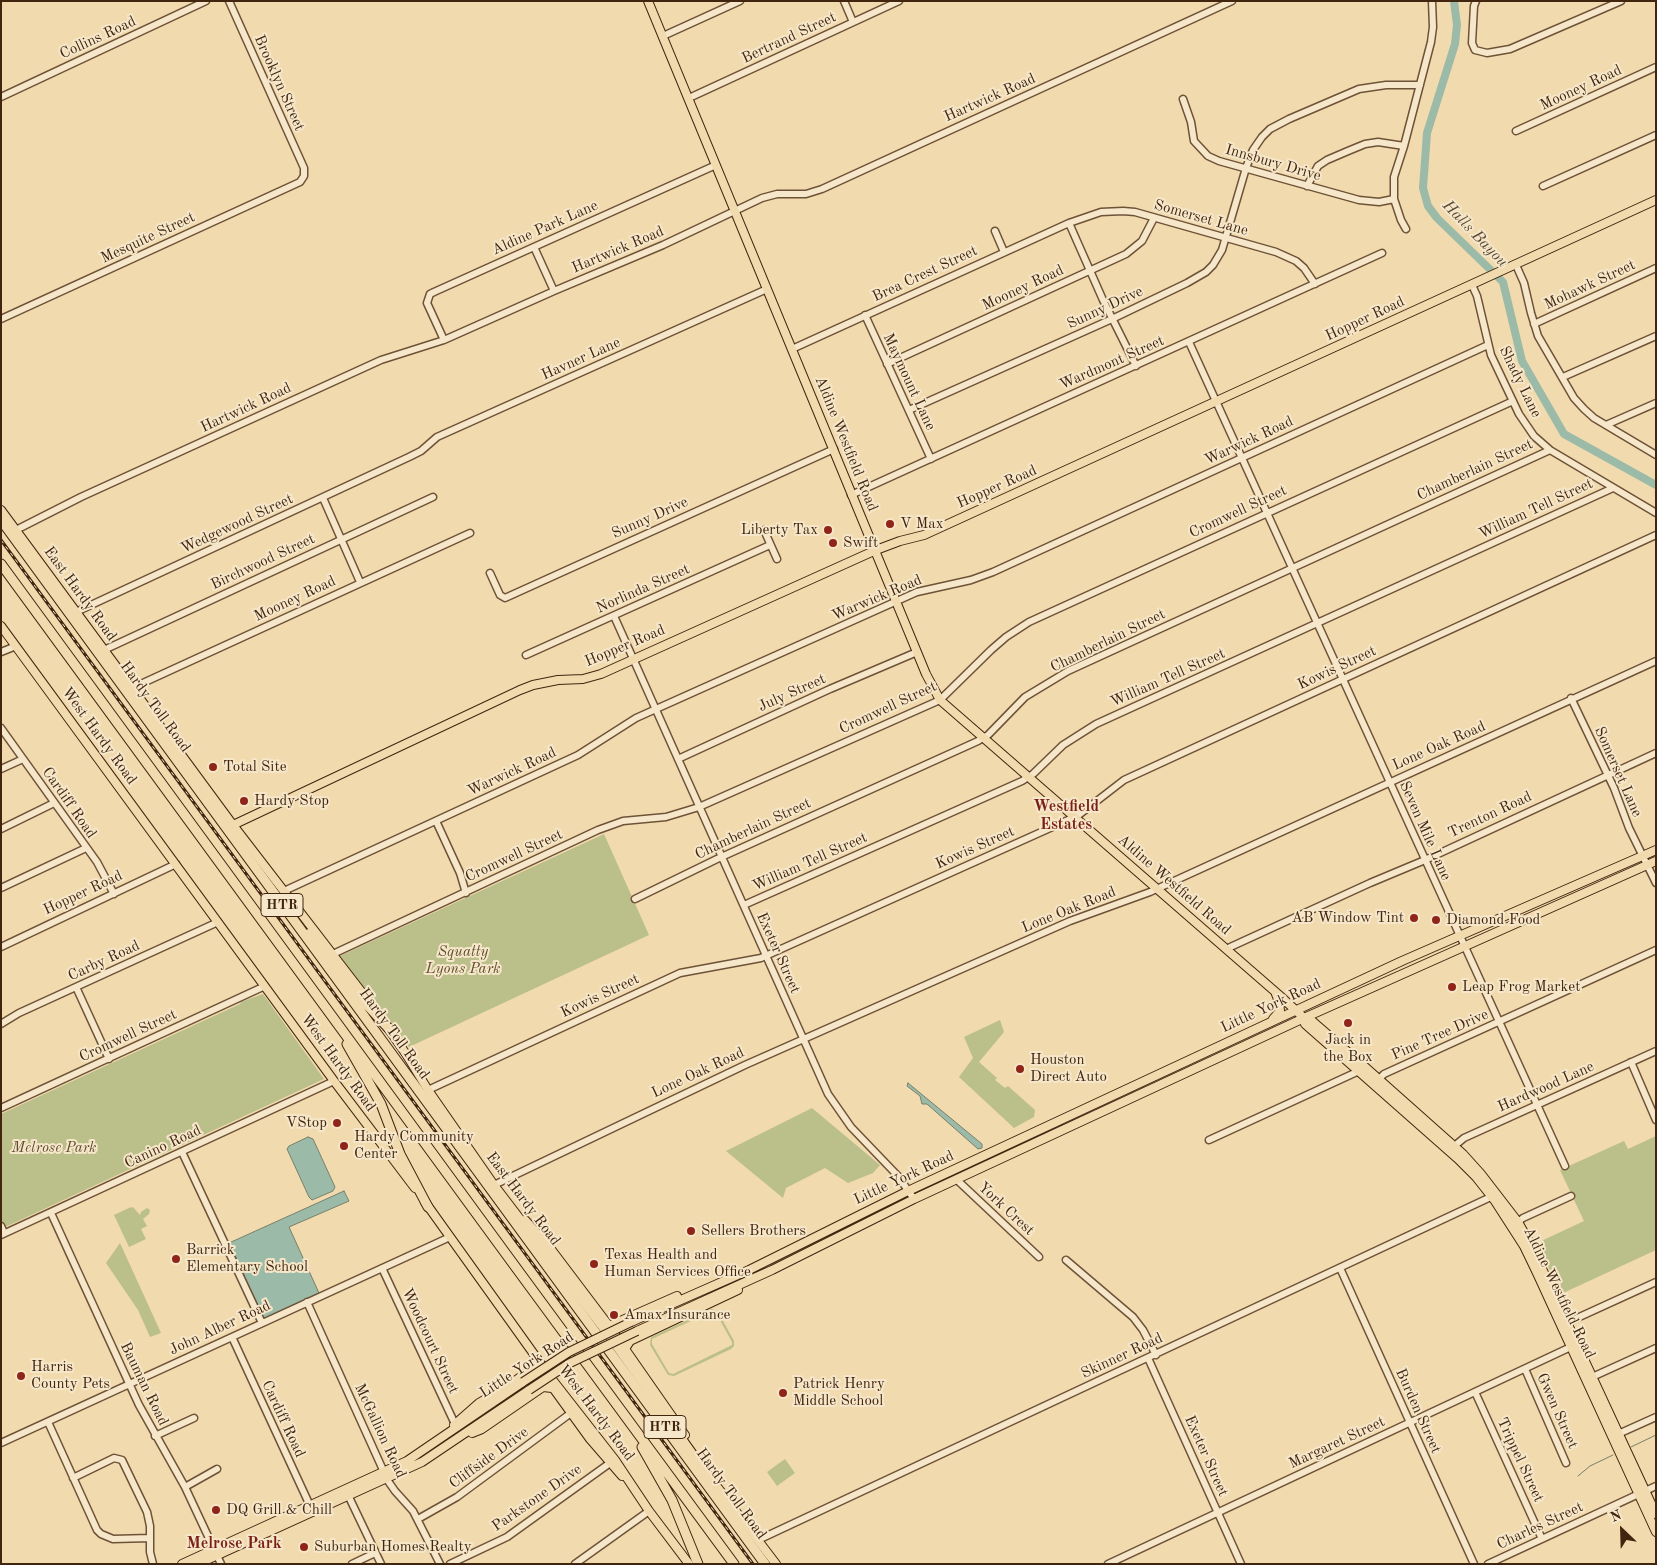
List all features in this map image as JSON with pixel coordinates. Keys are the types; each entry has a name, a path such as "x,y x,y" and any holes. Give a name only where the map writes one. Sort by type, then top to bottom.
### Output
{"highway":[{"name":"Hardy Toll Road","path":"1,520 765,1564"},
{"name":"HTR","path":"1,564 734,1564"},
{"path":"268,886 289,907 354,991 391,1031"},
{"path":"338,1024 381,1104 400,1154 428,1207"},
{"path":"614,1400 667,1490 698,1564"}],"main road":[{"name":"Aldine Westfield Road","path":"648,1 834,449 851,495 876,550 926,674 940,700 1304,1018 1311,1020 1361,1069"},
{"name":"Hopper Road","path":"233,825 533,684 583,679 601,674 876,550 924,535 1656,200"},
{"name":"East Hardy Road","path":"1,510 233,825 391,1031 428,1090 494,1185 576,1294 608,1330 637,1376 702,1467 776,1564"},
{"name":"West Hardy Road","path":"1,626 450,1237 516,1328 540,1366 550,1376 615,1460 649,1511 689,1564"},
{"name":"Little York Road","path":"311,1508 348,1495 386,1475 540,1366 608,1330 749,1270 908,1191 1269,1022 1656,850"},
{"name":"Little York Road","path":"182,1564 215,1552 386,1475 422,1462 570,1363 763,1274 914,1199 1464,945 1656,862"},
{"path":"1269,1022 1277,1016 1280,1010 1276,992"},
{"path":"1324,1032 1319,1023 1327,1008"},
{"name":"Aldine Westfield Road","path":"1304,1018 1305,1024 1361,1069 1452,1148 1494,1196 1515,1224 1541,1272 1616,1435 1642,1493 1656,1532"},
{"path":"1099,1101 1104,1110"},
{"path":"494,1185 547,1244 608,1330 625,1349 680,1426 702,1467"},
{"path":"853,1218 858,1227"},
{"path":"759,1265 763,1274"},
{"path":"479,1277 491,1302 540,1366 552,1388 610,1463 635,1490"},
{"path":"627,1321 621,1324 624,1332 628,1337 636,1334"},
{"path":"625,1349 636,1334"},
{"path":"445,1435 479,1403 532,1374 537,1377 541,1385 539,1390"},
{"path":"452,1442 482,1428 546,1386 552,1388"},
{"name":"Aldine Westfield Road","path":"1642,1493 1656,1514"},
{"name":"Little York Road","path":"198,1564 215,1552"}],"street":[{"name":"Collins Road","path":"1,97 206,1"},
{"name":"Brooklyn Street","path":"229,1 304,168 304,176"},
{"path":"663,36 740,1"},
{"path":"844,1 854,22"},
{"name":"Bertrand Street","path":"689,98 899,1"},
{"name":"Hartwick Road","path":"16,530 94,491 381,360 444,340 554,290 663,245 769,195 806,194 822,189 1232,1"},
{"path":"1406,229 1394,198 1394,177 1420,85 1433,27 1432,1"},
{"path":"1476,1 1472,40 1475,50 1487,53 1510,49 1621,1"},
{"name":"Mooney Road","path":"1516,131 1656,67"},
{"path":"1246,168 1253,150 1262,137 1270,129 1289,119 1365,87 1420,85"},
{"name":"Innsbury Drive","path":"1183,98 1191,122 1194,141 1199,148 1214,158 1307,186 1370,202 1394,198"},
{"path":"1543,186 1656,135"},
{"path":"1307,186 1318,166 1348,150 1378,142 1404,146"},
{"name":"Aldine Park Lane","path":"444,340 427,303 430,294 716,165"},
{"name":"Sunny Drive","path":"909,410 1112,319 1206,272 1219,257 1246,168"},
{"name":"Mesquite Street","path":"1,319 300,182 304,176"},
{"name":"Somerset Lane","path":"1069,222 1091,214 1112,211 1135,212 1276,252 1292,259 1304,268 1315,284"},
{"name":"Mooney Road","path":"887,364 1126,254 1139,245 1154,218"},
{"path":"1069,222 1112,319 1136,366"},
{"name":"Brea Crest Street","path":"792,349 1069,222"},
{"path":"995,231 1004,252"},
{"path":"534,246 554,290"},
{"name":"Wardmont Street","path":"851,495 1382,253"},
{"path":"1513,267 1524,283 1538,336 1574,398 1584,410 1606,426 1656,455"},
{"name":"Mohawk Street","path":"1534,324 1656,268"},
{"name":"Shady Lane","path":"1472,285 1477,296 1488,345 1519,414 1534,436 1550,450 1656,513"},
{"name":"Havner Lane","path":"409,457 421,451 436,436 767,289"},
{"name":"Maymount Lane","path":"865,316 931,459"},
{"path":"1563,377 1656,336"},
{"name":"Seven Mile Lane","path":"1189,342 1565,1166"},
{"name":"Warwick Road","path":"284,891 578,754 636,718 655,709 917,592 972,580 993,572 1488,345"},
{"name":"Cromwell Street","path":"332,954 606,827 623,821 666,817 699,807 940,700 991,650 1006,637 1029,622 1513,401"},
{"path":"1606,426 1656,402"},
{"name":"Sunny Drive","path":"490,573 500,596 505,598 834,449"},
{"name":"Chamberlain Street","path":"635,899 721,857 983,738 1025,697 1068,671 1550,450"},
{"name":"Wedgewood Street","path":"76,612 409,457"},
{"name":"William Tell Street","path":"744,905 1028,777 1063,745 1096,724 1613,488"},
{"name":"Birchwood Street","path":"104,650 433,497"},
{"path":"323,498 360,582"},
{"path":"764,530 777,560"},
{"name":"Mooney Road","path":"132,688 470,533"},
{"name":"Kowis Street","path":"428,1090 680,972 766,956 1074,817 1124,780 1656,535"},
{"name":"Norlinda Street","path":"526,655 770,545"},
{"name":"Exeter Street","path":"614,616 828,1094 851,1127 898,1176 914,1199"},
{"path":"1,652 16,646"},
{"name":"July Street","path":"678,759 830,689 917,652"},
{"name":"Lone Oak Road","path":"494,1185 745,1065 1070,921 1157,888 1656,660"},
{"name":"Somerset Lane","path":"1571,698 1608,775 1626,822 1656,883"},
{"name":"Cardiff Road","path":"1,728 97,862 114,894"},
{"name":"Trenton Road","path":"1226,949 1656,753"},
{"path":"1,770 23,759"},
{"path":"1,829 54,803"},
{"path":"436,821 460,873 466,893"},
{"path":"1,888 86,848"},
{"name":"Hopper Road","path":"1,947 176,864"},
{"name":"Carby Road","path":"1,1024 19,1013 218,922"},
{"name":"Pine Tree Drive","path":"1376,1082 1384,1074 1656,950"},
{"name":"Cromwell Street","path":"1,1108 265,986"},
{"path":"76,987 109,1058"},
{"name":"Hardwood Lane","path":"1452,1148 1464,1138 1656,1051"},
{"path":"1631,1062 1656,1120"},
{"path":"1209,1140 1361,1069"},
{"name":"Canino Road","path":"3,1234 334,1081"},
{"path":"182,1152 262,1323"},
{"name":"York Crest","path":"956,1179 1039,1257"},
{"name":"Skinner Road","path":"758,1540 1494,1196"},
{"path":"1515,1224 1571,1196"},
{"name":"Bauman Road","path":"51,1213 155,1436 184,1487 220,1564"},
{"path":"1,1226 3,1234"},
{"name":"John Alber Road","path":"1,1443 450,1237"},
{"path":"1066,1260 1137,1321 1156,1355"},
{"name":"Woodcourt Street","path":"382,1268 455,1424"},
{"name":"Burden Street","path":"1340,1268 1474,1564"},
{"path":"1564,1324 1656,1282"},
{"name":"McGallion Road","path":"307,1302 386,1475 395,1491 418,1519 440,1564"},
{"name":"Cardiff Road","path":"232,1337 311,1508"},
{"name":"Margaret Street","path":"1108,1564 1574,1346"},
{"path":"1590,1379 1656,1348"},
{"name":"Exeter Street","path":"1148,1358 1241,1564"},
{"name":"Gwen Street","path":"1525,1369 1566,1463"},
{"name":"Trippel Street","path":"1475,1392 1542,1539"},
{"name":"Cliffside Drive","path":"418,1519 457,1497 571,1413"},
{"path":"1616,1435 1656,1417"},
{"path":"155,1436 194,1418"},
{"path":"48,1422 97,1530 104,1536 113,1539 150,1538"},
{"path":"73,1478 114,1458 120,1459 124,1463 146,1512 150,1526 150,1552 153,1564"},
{"name":"Parkstone Drive","path":"450,1564 507,1537 610,1463"},
{"path":"184,1487 217,1469"},
{"name":"Charles Street","path":"1488,1564 1656,1486"},
{"path":"348,1495 380,1564"},
{"path":"576,1564 649,1511"},
{"path":"352,1564 376,1553"}],"green space":[{"name":"Squatty Lyons Park","path":"604,834 649,935 409,1047 364,991 340,956"},
{"name":"Melrose Park","path":"263,994 324,1079 1,1229 1,1114 241,1002"},
{"path":"1000,1020 1004,1032 979,1062 997,1078 995,1080 1005,1088 1008,1086 1035,1110 1034,1117 1014,1128 959,1077 973,1058 964,1037"},
{"path":"812,1108 880,1165 873,1173 848,1183 825,1168 786,1188 783,1198 726,1151"},
{"path":"1656,1136 1656,1250 1561,1294 1537,1243 1584,1221 1560,1170 1624,1141 1628,1149"},
{"path":"131,1207 140,1215 147,1208 150,1210 149,1214 143,1219 147,1226 141,1229 146,1239 129,1247 114,1215"},
{"path":"120,1243 161,1333 150,1337 138,1310 106,1263"},
{"path":"712,1309 718,1312 734,1341 734,1346 674,1376 668,1375 650,1345 651,1337","holes":["710,1312 716,1313 732,1345 673,1374 669,1373 652,1344 652,1339"]},
{"path":"785,1459 795,1473 777,1486 767,1472"}],"shaded area":[{"path":"908,1083 982,1144 982,1148 978,1149 927,1104 922,1104 920,1096 907,1086"},
{"path":"308,1137 313,1139 335,1187 333,1191 312,1200 287,1149 289,1146"},
{"path":"344,1191 349,1201 289,1227 319,1293 264,1319 229,1243"}],"waterway":[{"name":"Halls Bayou","path":"1454,1 1457,25 1455,44 1427,133 1423,188 1428,206 1437,218 1503,282 1522,361 1564,434 1656,485"},
{"path":"1631,1447 1656,1435"},
{"path":"1578,1476 1590,1466 1613,1455"}],"railway":[{"path":"1,540 753,1564"}],"place":[{"name":"V Max","path":"890,524"},
{"name":"Liberty Tax","path":"828,530"},
{"name":"Swift","path":"833,543"},
{"name":"Total Site","path":"213,767"},
{"name":"Hardy Stop","path":"244,801"},
{"name":"AB Window Tint","path":"1414,918"},
{"name":"Diamond Food","path":"1436,920"},
{"name":"Leap Frog Market","path":"1452,987"},
{"name":"Jack in the Box","path":"1348,1023"},
{"name":"Houston Direct Auto","path":"1020,1069"},
{"name":"VStop","path":"337,1123"},
{"name":"Hardy Community Center","path":"344,1146"},
{"name":"Sellers Brothers","path":"691,1231"},
{"name":"Barrick Elementary School","path":"176,1259"},
{"name":"Texas Health and Human Services Office","path":"594,1264"},
{"name":"Amax Insurance","path":"614,1315"},
{"name":"Harris County Pets","path":"21,1376"},
{"name":"Patrick Henry Middle School","path":"783,1393"},
{"name":"DQ Grill & Chill","path":"216,1510"},
{"name":"Suburban Homes Realty","path":"304,1547"}],"district":[{"name":"Westfield Estates","path":"1066,816"},
{"name":"Melrose Park","path":"234,1544"}]}
